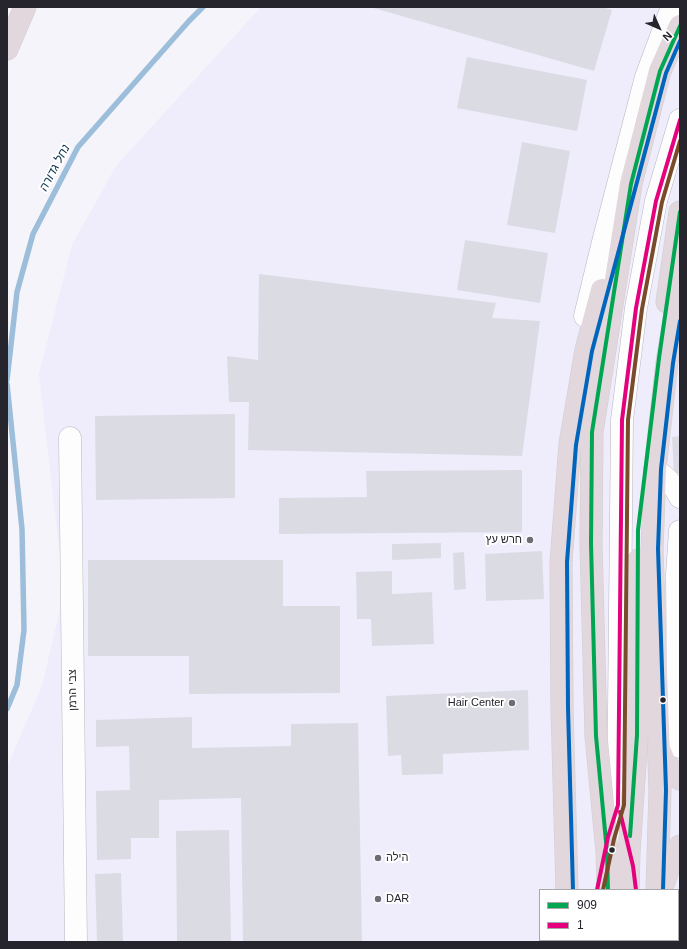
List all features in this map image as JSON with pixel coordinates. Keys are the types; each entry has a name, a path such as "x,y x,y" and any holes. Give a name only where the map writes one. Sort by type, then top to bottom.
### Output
{"highway":[{"path":"7,40 22,7"},
{"path":"7,49 25,7"},
{"path":"567,889 562,708 561,562 570,444 586,350 660,71 680,26"},
{"path":"608,889 607,852 596,736 591,543 592,432 631,184"},
{"path":"628,889 637,735 638,530 659,358 680,212"},
{"path":"657,889 660,790 669,747 652,549 654,469 667,362 680,285"},
{"path":"669,747 664,761 680,779"},
{"path":"661,889 669,867 680,846"}],"street":[{"path":"562,708 554,565 562,449 577,351 603,242 646,77 672,7"},
{"path":"636,889 633,866 618,805 622,420 636,308 656,201 680,120"},
{"name":"צבי הרמן","path":"70,438 76,942"},
{"path":"654,469 674,486 680,497"},
{"path":"669,747 678,741 677,574 680,530"},
{"path":"597,889 608,837 618,805"}],"shaded area":[{"path":"261,7 680,7 680,942 7,942 7,767 42,686 64,592 39,374 72,245 116,166"}],"building":[{"path":"370,7 601,7 612,10 594,71"},
{"path":"467,57 587,80 577,131 457,108"},
{"path":"522,142 570,151 555,233 507,225"},
{"path":"465,240 548,253 540,303 457,290"},
{"path":"259,274 496,303 492,318 540,321 522,456 248,450 249,402 229,402 227,356 258,360"},
{"path":"235,414 235,498 96,500 95,416"},
{"path":"680,436 680,473 674,473 672,437"},
{"path":"522,470 522,532 279,534 279,498 367,497 366,471"},
{"path":"441,543 441,558 392,560 392,544"},
{"path":"542,551 544,599 486,601 485,554"},
{"path":"464,552 466,589 454,590 453,553"},
{"path":"88,560 283,560 283,606 340,606 340,693 189,694 189,656 88,656"},
{"path":"392,571 392,594 432,592 434,644 372,646 371,619 357,619 356,572"},
{"path":"528,690 529,750 443,754 443,774 402,775 401,755 388,756 386,696"},
{"path":"192,717 192,748 291,746 291,724 358,723 362,942 243,942 241,798 159,800 159,838 131,838 131,859 97,860 96,791 130,790 129,746 96,747 96,720"},
{"path":"229,830 231,942 177,942 176,831"},
{"path":"121,873 123,942 97,942 95,874"}],"waterway":[{"name":"נחל גדורה","path":"7,380 17,292 33,234 78,147 203,7"},
{"name":"נחל גדורה","path":"7,384 22,529 24,630 17,685 7,709"}],"transit line":[{"name":"909","path":"608,889 607,852 596,736 591,543 592,432 631,184 660,71 680,26"},
{"path":"573,889 568,708 567,562 576,445 592,351 666,73 680,41"},
{"name":"1","path":"597,889 608,837 618,805 622,420 636,308 656,201 680,120"},
{"path":"603,889 614,839 624,805 628,420 642,309 662,202 680,141"},
{"name":"909","path":"630,836 637,735 638,530 659,358 680,212"},
{"path":"663,889 666,790 658,549 661,469 673,363 680,321"},
{"name":"1","path":"620,812 633,866 636,889"}],"place":[{"name":"חרש עץ","path":"530,540"},
{"name":"Hair Center","path":"512,703"},
{"name":"הילה","path":"378,858"},
{"name":"DAR","path":"378,899"}]}
